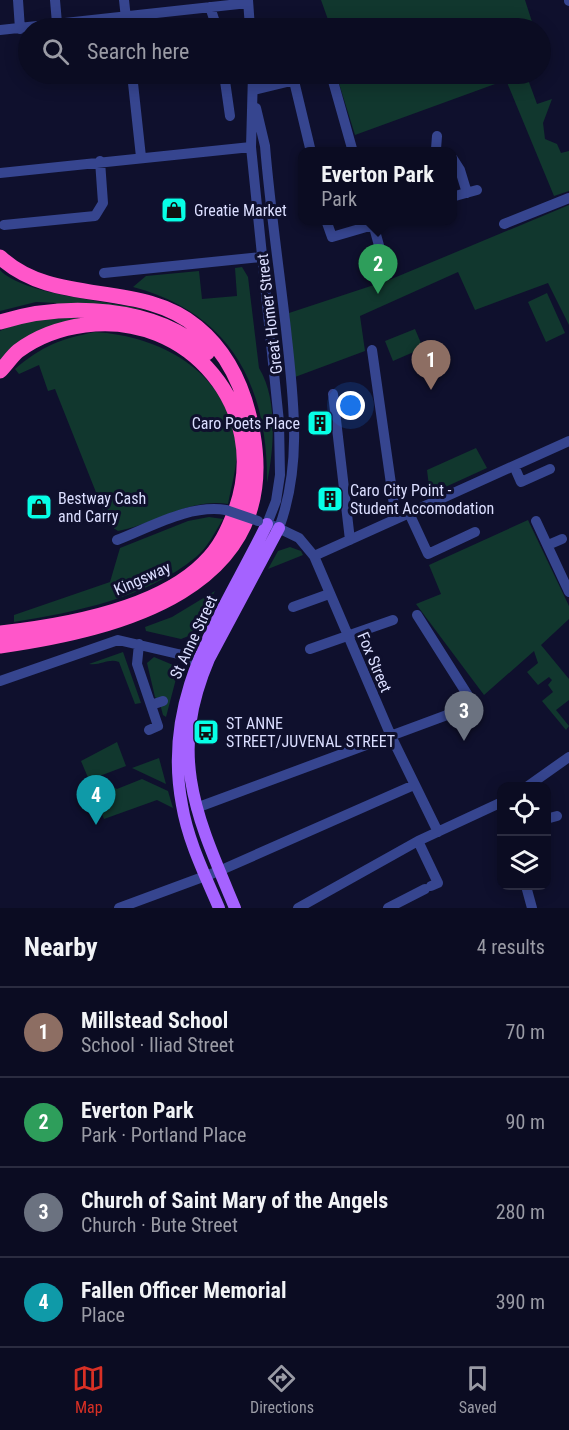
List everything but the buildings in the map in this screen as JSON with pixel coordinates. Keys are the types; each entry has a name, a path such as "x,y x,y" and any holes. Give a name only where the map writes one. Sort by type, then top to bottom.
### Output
{"highway":[{"path":"0,257 20,274 43,283 134,297 156,304 197,327 227,361 242,388 251,424"},
{"path":"0,322 20,316 78,312 134,315 158,323 193,340 220,365 251,424"},
{"name":"Kingsway","path":"0,371 18,351 64,328 107,322 153,330 188,350 211,371 230,400 240,427 245,459 241,494 220,544 203,564 175,585 98,615 34,629 0,633"},
{"name":"Kingsway","path":"0,646 53,637 156,608 186,591 213,570 239,535 252,499 257,458 251,424"}],"main road":[{"name":"St Anne Street","path":"219,908 190,837 182,807 176,760 179,719 202,664 268,524"},
{"name":"St Anne Street","path":"202,664 188,736 188,768 196,808 235,908"}],"street":[{"path":"18,0 19,18"},
{"path":"55,0 57,18"},
{"path":"124,0 126,16"},
{"path":"106,18 178,5 210,7 248,2 249,18"},
{"path":"210,7 214,18"},
{"path":"0,30 18,29"},
{"path":"133,84 141,157"},
{"path":"225,84 226,110"},
{"name":"Great Homer Street","path":"254,84 251,147 279,422 280,475 276,501 268,524"},
{"path":"254,93 284,84"},
{"path":"295,84 310,147"},
{"path":"334,84 352,147"},
{"name":"Great Homer Street","path":"254,93 265,146 295,421 293,478 288,503 268,524"},
{"path":"437,136 437,147"},
{"path":"0,172 251,147"},
{"path":"4,225 95,216 103,203 100,161"},
{"path":"457,165 472,191 457,195"},
{"path":"504,224 569,198"},
{"path":"328,225 333,242 369,225"},
{"path":"374,225 383,260"},
{"path":"104,273 261,257"},
{"path":"372,350 396,519"},
{"path":"333,394 350,540"},
{"path":"314,556 569,441"},
{"path":"514,466 521,482 550,469"},
{"name":"Fox Street","path":"117,540 210,507 268,524 306,544 314,556 391,736 438,832"},
{"path":"409,513 428,554 475,532"},
{"path":"536,521 569,592"},
{"path":"548,545 562,539"},
{"path":"293,607 329,594"},
{"path":"196,808 474,705 417,615"},
{"path":"310,650 393,620"},
{"path":"0,681 118,640 139,644 202,664"},
{"path":"139,644 137,664 158,726 149,730"},
{"path":"151,705 163,701"},
{"path":"534,782 569,757"},
{"path":"119,908 219,871 414,785"},
{"path":"298,908 418,841 497,804"},
{"path":"388,908 438,883 418,841"},
{"path":"527,890 532,908"}],"green space":[{"path":"321,0 525,0 531,18 327,18"},
{"path":"339,84 495,84 355,135"},
{"path":"508,84 530,84 537,104 552,99 543,123 545,139 557,144 561,153 569,151 569,191 554,196"},
{"path":"569,205 569,325 548,283 475,310 458,272 360,316 365,351 295,377 289,313 389,280"},
{"path":"242,267 248,277 259,368 265,380 272,409 273,440 267,483 266,448 260,415 251,385 237,358 219,335 195,315 167,299 133,287 146,276 199,271 202,299 237,296 235,268"},
{"path":"0,270 12,279 49,292 151,311 110,305 56,305 56,303 36,302 0,311"},
{"path":"547,293 565,333 546,342 528,302"},
{"path":"82,318 46,329 0,363 0,331 30,321"},
{"path":"415,329 423,348 393,361 385,341"},
{"path":"95,332 119,335 165,349 185,361 203,376 218,394 229,415 237,448 228,504 213,503 186,508 118,531 109,525 55,389 48,391 39,365 19,374 15,369 52,344"},
{"path":"476,448 487,468 430,494 427,470"},
{"path":"209,517 223,519 204,549 176,571 155,583 133,593 86,608 14,622 14,615 110,582 120,548 188,521"},
{"path":"528,520 569,606 569,619 541,645 569,679 569,700 556,710 569,726 566,730 542,701 553,692 548,685 552,680 549,677 538,685 527,672 538,663 534,651 484,695 416,604 441,594 429,565"},
{"path":"290,547 301,551 303,555 268,569 278,551"},
{"path":"215,591 191,635 181,639 146,631 145,627 172,617"},
{"path":"123,652 141,703 135,704 119,662 89,664"},
{"path":"154,657 173,665 177,675 166,717 163,715 159,700 155,697 147,663"},
{"path":"117,742 126,766 89,780 81,761"},
{"path":"159,758 166,784 132,768"},
{"path":"142,779 168,791 173,808 157,800 104,819 92,789 107,784 117,789"}],"place":[{"name":"Greatie Market","path":"174,210"},
{"name":"Everton Park","path":"378,294"},
{"name":"Millstead School","path":"431,390"},
{"name":"Caro Poets Place","path":"320,423"},
{"name":"Caro City Point - Student Accomodation","path":"330,499"},
{"name":"Bestway Cash and Carry","path":"39,507"},
{"name":"ST ANNE STREET/JUVENAL STREET","path":"206,732"},
{"name":"Church of Saint Mary of the Angels","path":"464,741"},
{"name":"Fallen Officer Memorial","path":"96,825"}]}
